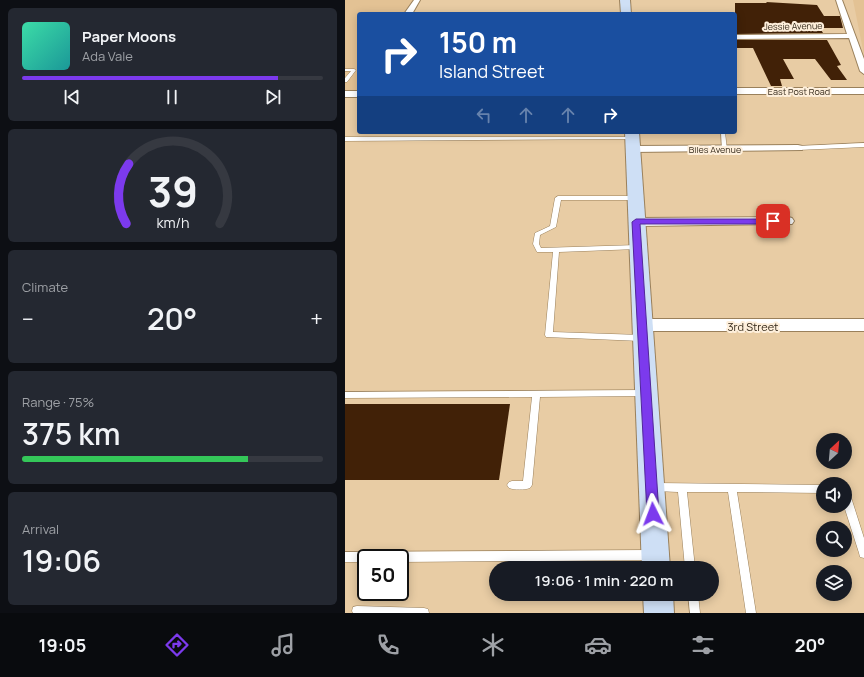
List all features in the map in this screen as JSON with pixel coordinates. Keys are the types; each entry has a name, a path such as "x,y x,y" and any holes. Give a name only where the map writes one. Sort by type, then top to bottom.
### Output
{"main road":[{"path":"625,0 626,12"},
{"path":"632,140 656,561"},
{"path":"658,601 659,613"}],"street":[{"path":"409,12 417,0"},
{"path":"839,0 864,71"},
{"name":"Jessie Avenue","path":"737,37 851,36"},
{"name":"East Post Road","path":"737,91 864,91"},
{"path":"345,94 357,92"},
{"name":"Biles Avenue","path":"632,140 725,149 798,148"},
{"path":"636,222 788,221"},
{"name":"3rd Street","path":"643,332 756,326 864,325"}],"lane":[{"path":"345,70 354,70 345,81"},
{"path":"723,134 725,149"},
{"path":"345,140 632,140"},
{"path":"798,148 864,145"},
{"path":"635,198 558,198 553,228 537,234 536,244 539,250 638,247"},
{"path":"556,250 549,336 643,332"},
{"path":"345,395 646,392"},
{"path":"512,485 527,485 535,394"},
{"path":"652,487 816,489"},
{"path":"682,487 689,561"},
{"path":"732,488 751,613"},
{"path":"851,513 864,553"},
{"path":"345,557 656,561"},
{"path":"694,601 695,613"},
{"path":"357,611 424,613"}],"shaded area":[{"path":"345,0 417,0 409,12 357,12 357,90 352,98 345,98"},
{"path":"853,0 864,0 864,55"}],"building":[{"path":"766,2 817,5 824,16 840,16 843,28 820,28 823,33 737,34 737,12 735,12 735,3 767,3"},
{"path":"737,40 827,40 841,65 837,66 847,80 831,80 815,59 783,59 794,79 780,79 782,86 771,86 753,48 737,48"},
{"path":"345,404 510,404 499,480 345,480"}],"route":[{"path":"653,514 636,222 773,221"}]}
